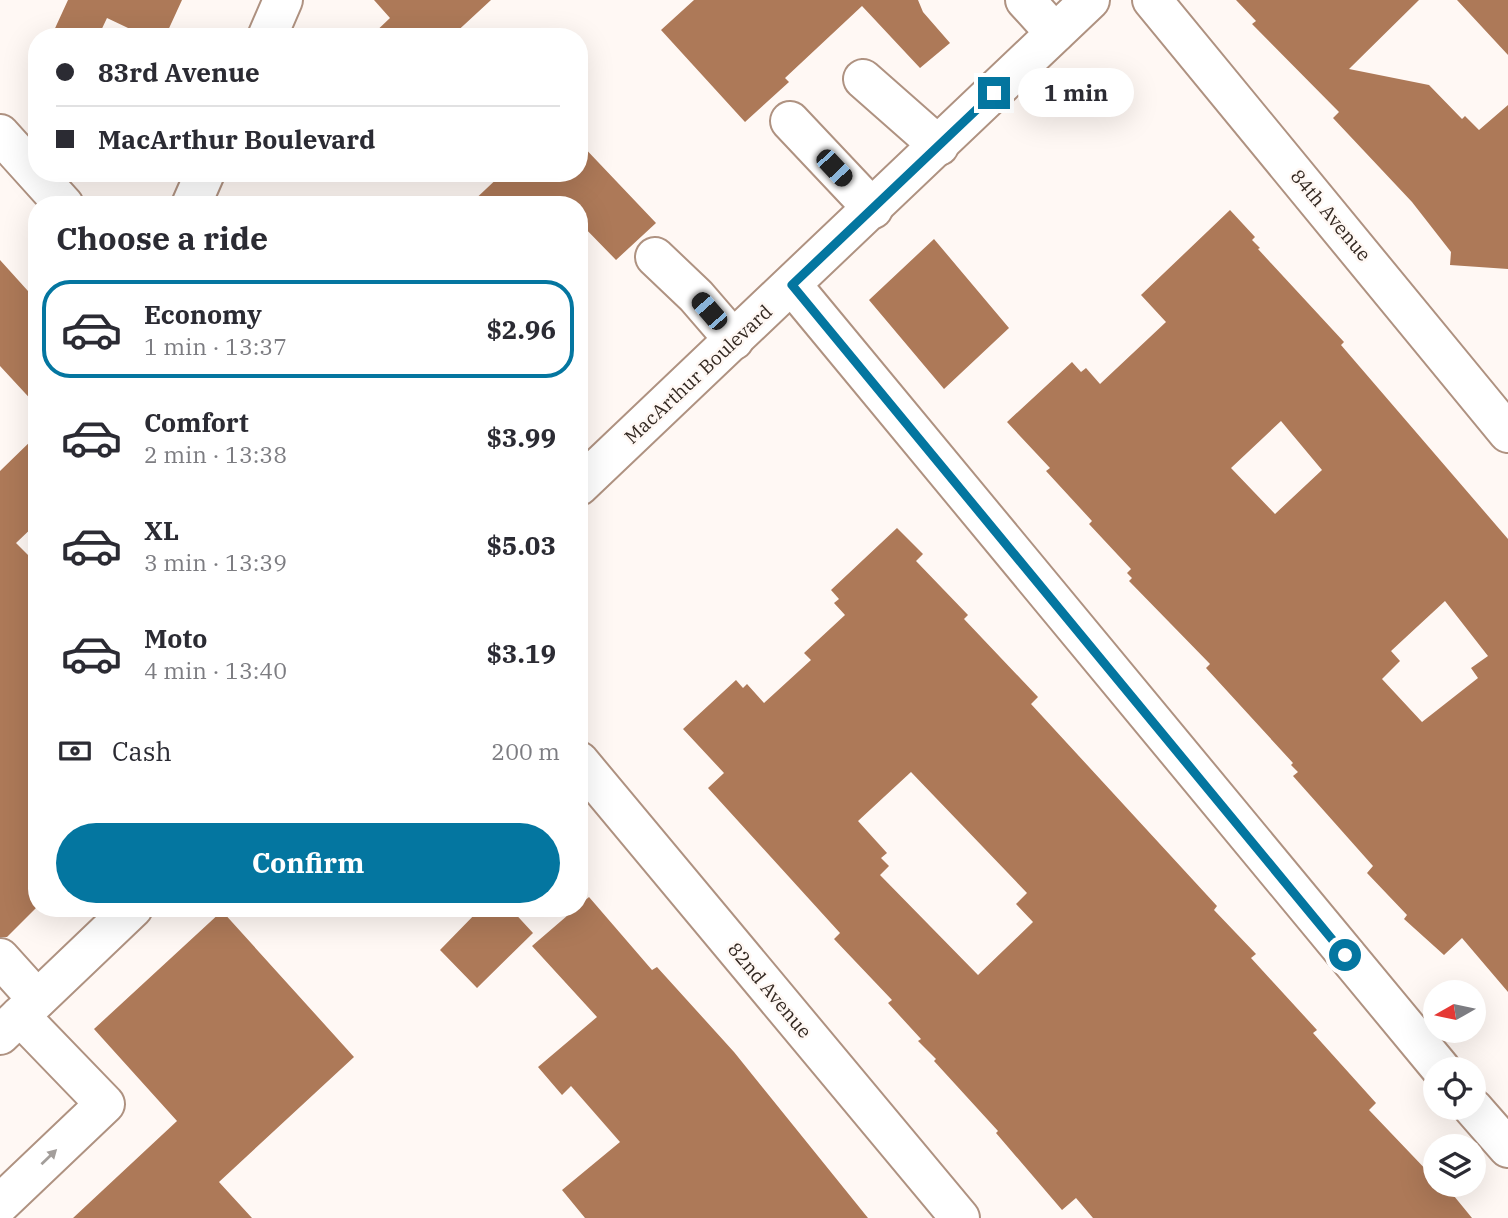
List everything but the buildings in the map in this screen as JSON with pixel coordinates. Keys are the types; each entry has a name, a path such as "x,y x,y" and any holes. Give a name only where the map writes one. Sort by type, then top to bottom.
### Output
{"street":[{"path":"271,28 283,0"},
{"path":"1026,0 1055,33"},
{"name":"MacArthur Boulevard","path":"588,478 1090,0"},
{"name":"84th Avenue","path":"1152,0 1508,433"},
{"path":"863,79 939,146"},
{"path":"790,121 873,209"},
{"path":"0,134 28,165"},
{"path":"43,182 56,196"},
{"path":"655,257 696,296 734,340"},
{"path":"792,285 1431,1057"},
{"name":"82nd Avenue","path":"588,772 953,1216"},
{"path":"13,1019 123,917"},
{"path":"0,958 13,1019 105,1104 0,1204"},
{"path":"1484,1120 1508,1148"}],"route":[{"path":"994,93 792,285 1345,955"}]}
